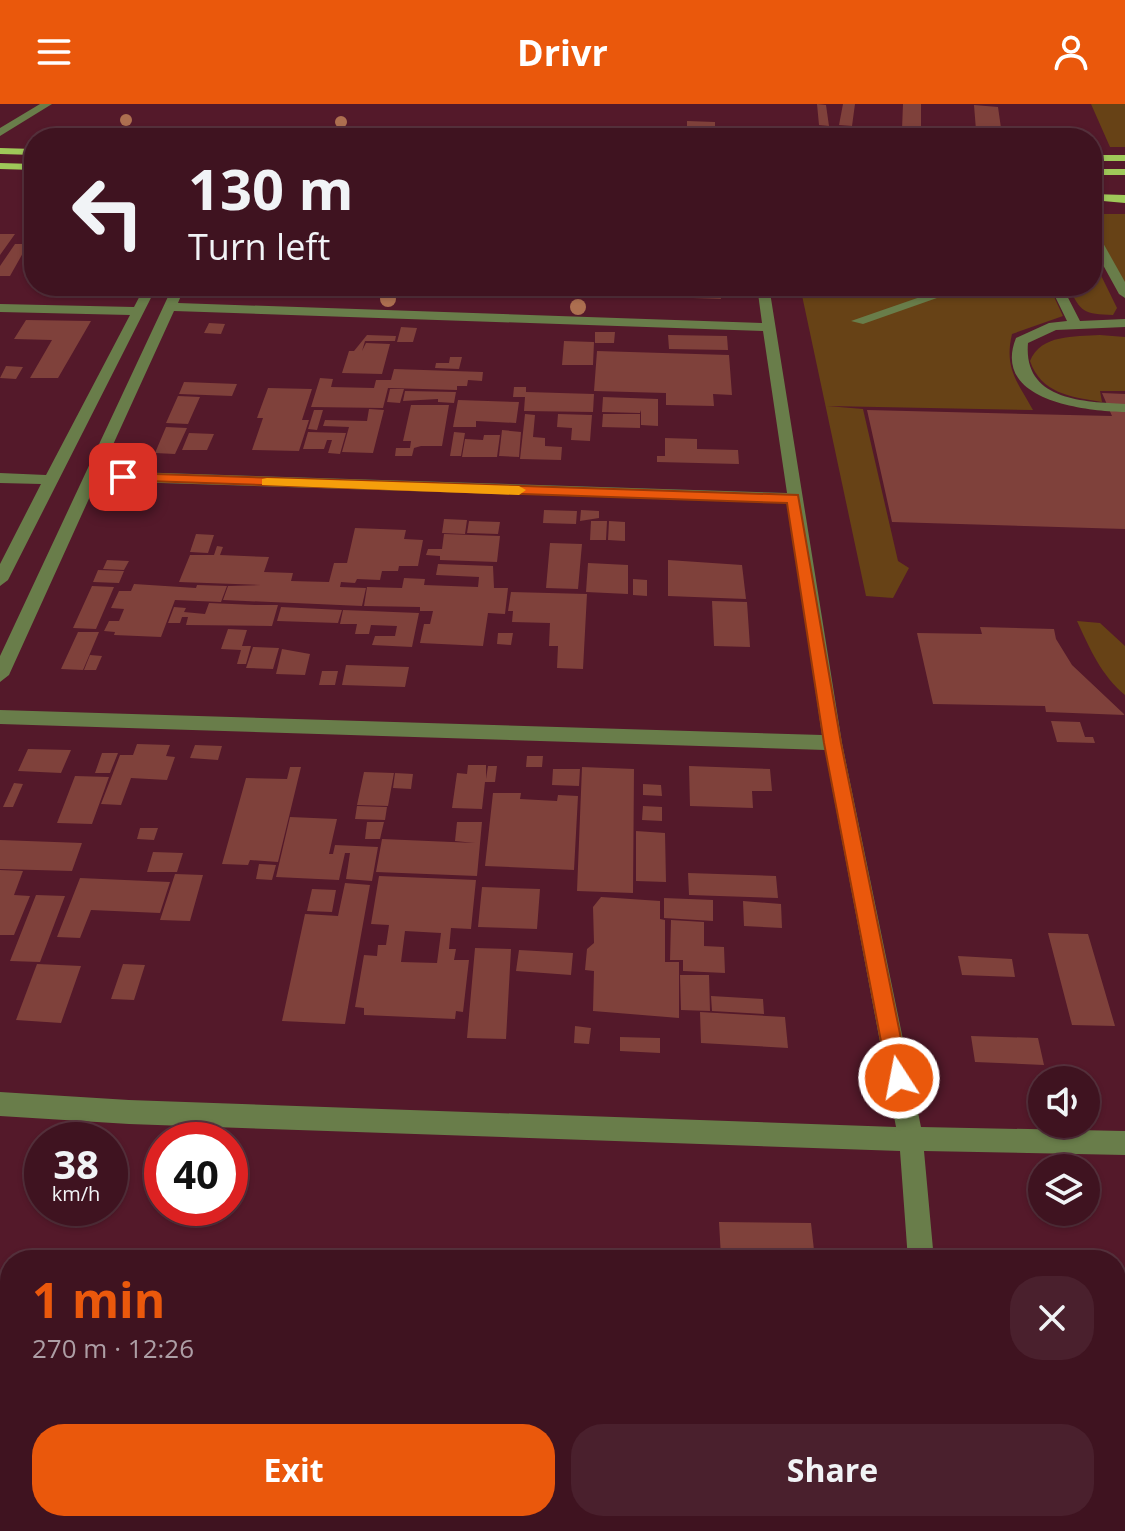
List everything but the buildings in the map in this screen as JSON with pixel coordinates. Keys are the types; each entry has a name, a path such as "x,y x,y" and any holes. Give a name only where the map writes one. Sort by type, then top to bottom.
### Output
{"main road":[{"path":"0,151 24,152"},
{"path":"1102,158 1125,158"},
{"path":"0,166 24,167"},
{"path":"1102,172 1125,172"},
{"path":"1102,186 1125,186"},
{"path":"1102,198 1125,199"}],"street":[{"path":"0,133 47,104"},
{"path":"1102,253 1125,294"},
{"path":"1109,266 1125,269"},
{"path":"0,580 146,296"},
{"path":"0,675 174,296"},
{"path":"764,296 833,743 911,1139 920,1250"},
{"path":"858,321 934,296"},
{"path":"1061,296 1074,323"},
{"path":"169,307 768,327"},
{"path":"0,308 139,311"},
{"path":"1125,323 1074,323 1032,334 1021,341 1020,369 1028,381 1044,393 1068,403 1125,408"},
{"path":"92,476 793,498"},
{"path":"0,478 50,480"},
{"path":"0,717 833,743"},
{"path":"0,1104 129,1112 911,1139 1125,1143"}],"shaded area":[{"path":"1091,104 1125,104 1125,147 1110,147"},
{"path":"1102,214 1125,214 1125,284 1102,243"},
{"path":"1102,277 1117,308 1113,315 1089,313 1073,296 1102,296"},
{"path":"802,296 1054,296 1063,316 1012,334 1011,365 1033,410 827,406 863,409 898,561 909,568 893,598 866,596"},
{"path":"1100,335 1125,337 1125,391 1100,391 1102,402 1079,398 1049,387 1035,372 1030,361 1035,352 1050,341"},
{"path":"1077,621 1100,623 1125,646 1125,695 1103,670"}],"slow traffic":[{"path":"267,482 519,490"}],"route":[{"path":"123,477 793,498 833,743 899,1078"}]}
